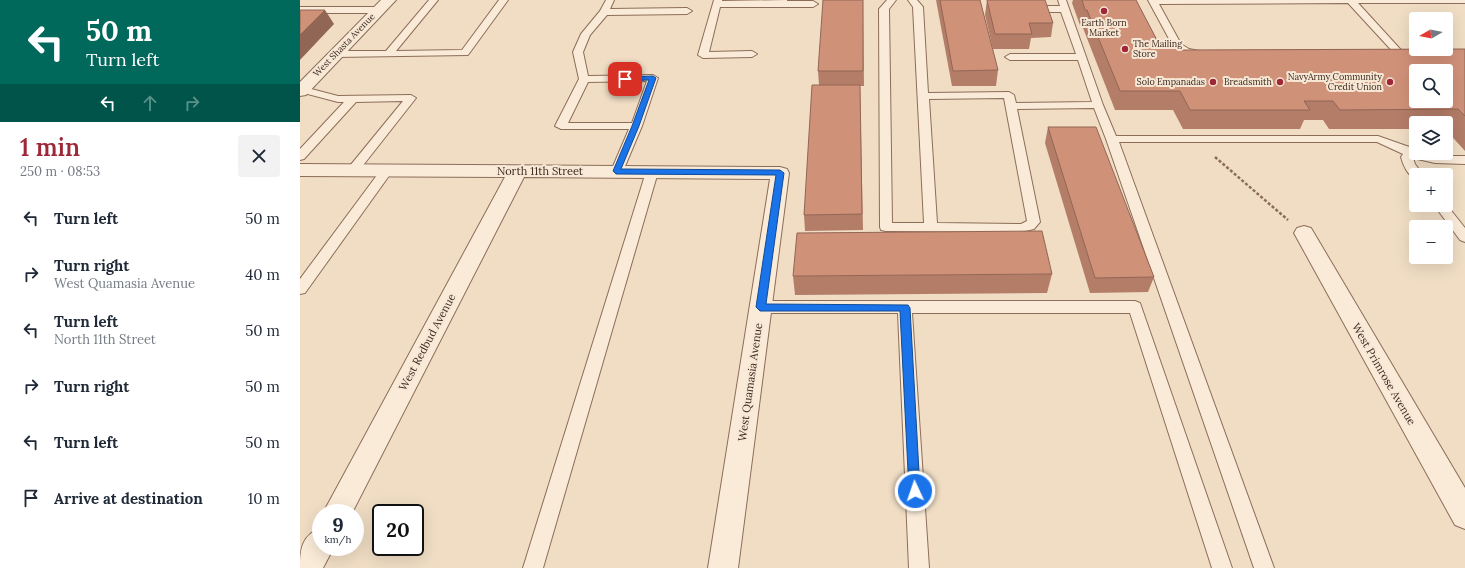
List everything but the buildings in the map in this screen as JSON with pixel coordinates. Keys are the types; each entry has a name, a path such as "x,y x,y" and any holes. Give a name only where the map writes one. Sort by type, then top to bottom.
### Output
{"street":[{"name":"West Shasta Avenue","path":"303,85 384,5"},
{"name":"North 11th Street","path":"300,170 780,173"},
{"name":"West Redbud Avenue","path":"342,504 518,171"},
{"name":"West Quamasia Avenue","path":"723,568 780,173"},
{"name":"West Primrose Avenue","path":"1304,233 1465,515"},
{"path":"307,568 313,556"}],"lane":[{"path":"388,54 434,0"},
{"path":"336,54 465,53 504,0"},
{"path":"610,0 604,12 586,34 578,52 584,79 561,126 636,126"},
{"path":"892,0 884,9 886,226 1021,228 1029,226 1034,222 1009,95 923,96"},
{"path":"912,0 918,7 931,226"},
{"path":"1004,0 1006,9 1040,5 1063,5 1264,568"},
{"path":"1208,54 1194,54 1180,49 1152,0 1465,0"},
{"path":"1351,0 1402,52 1383,52"},
{"path":"752,54 703,55 717,2 783,2 813,4"},
{"path":"300,10 384,5"},
{"path":"604,12 687,11"},
{"path":"1010,57 1082,57"},
{"path":"584,79 653,78 636,126 616,171"},
{"path":"303,85 338,99 411,98 353,170"},
{"path":"300,156 352,99"},
{"path":"1012,106 1098,105"},
{"path":"1112,139 1378,139 1409,151"},
{"path":"1409,154 1407,157 1408,161 1412,168"},
{"path":"1453,160 1465,160"},
{"path":"300,289 387,170"},
{"path":"533,568 652,172"},
{"path":"1446,212 1465,236"},
{"path":"760,307 1135,307 1222,568"},
{"path":"905,308 919,568"}],"path":[{"path":"1194,139 1304,233"}],"place":[{"name":"Earth Born Market","path":"1104,11"},
{"name":"The Mailing Store","path":"1125,49"},
{"name":"Solo Empanadas","path":"1213,82"},
{"name":"Breadsmith","path":"1280,82"},
{"name":"NavyArmy Community Credit Union","path":"1390,82"}],"route":[{"path":"625,79 653,78 636,126 616,171 780,173 760,307 905,308 915,491"}]}
